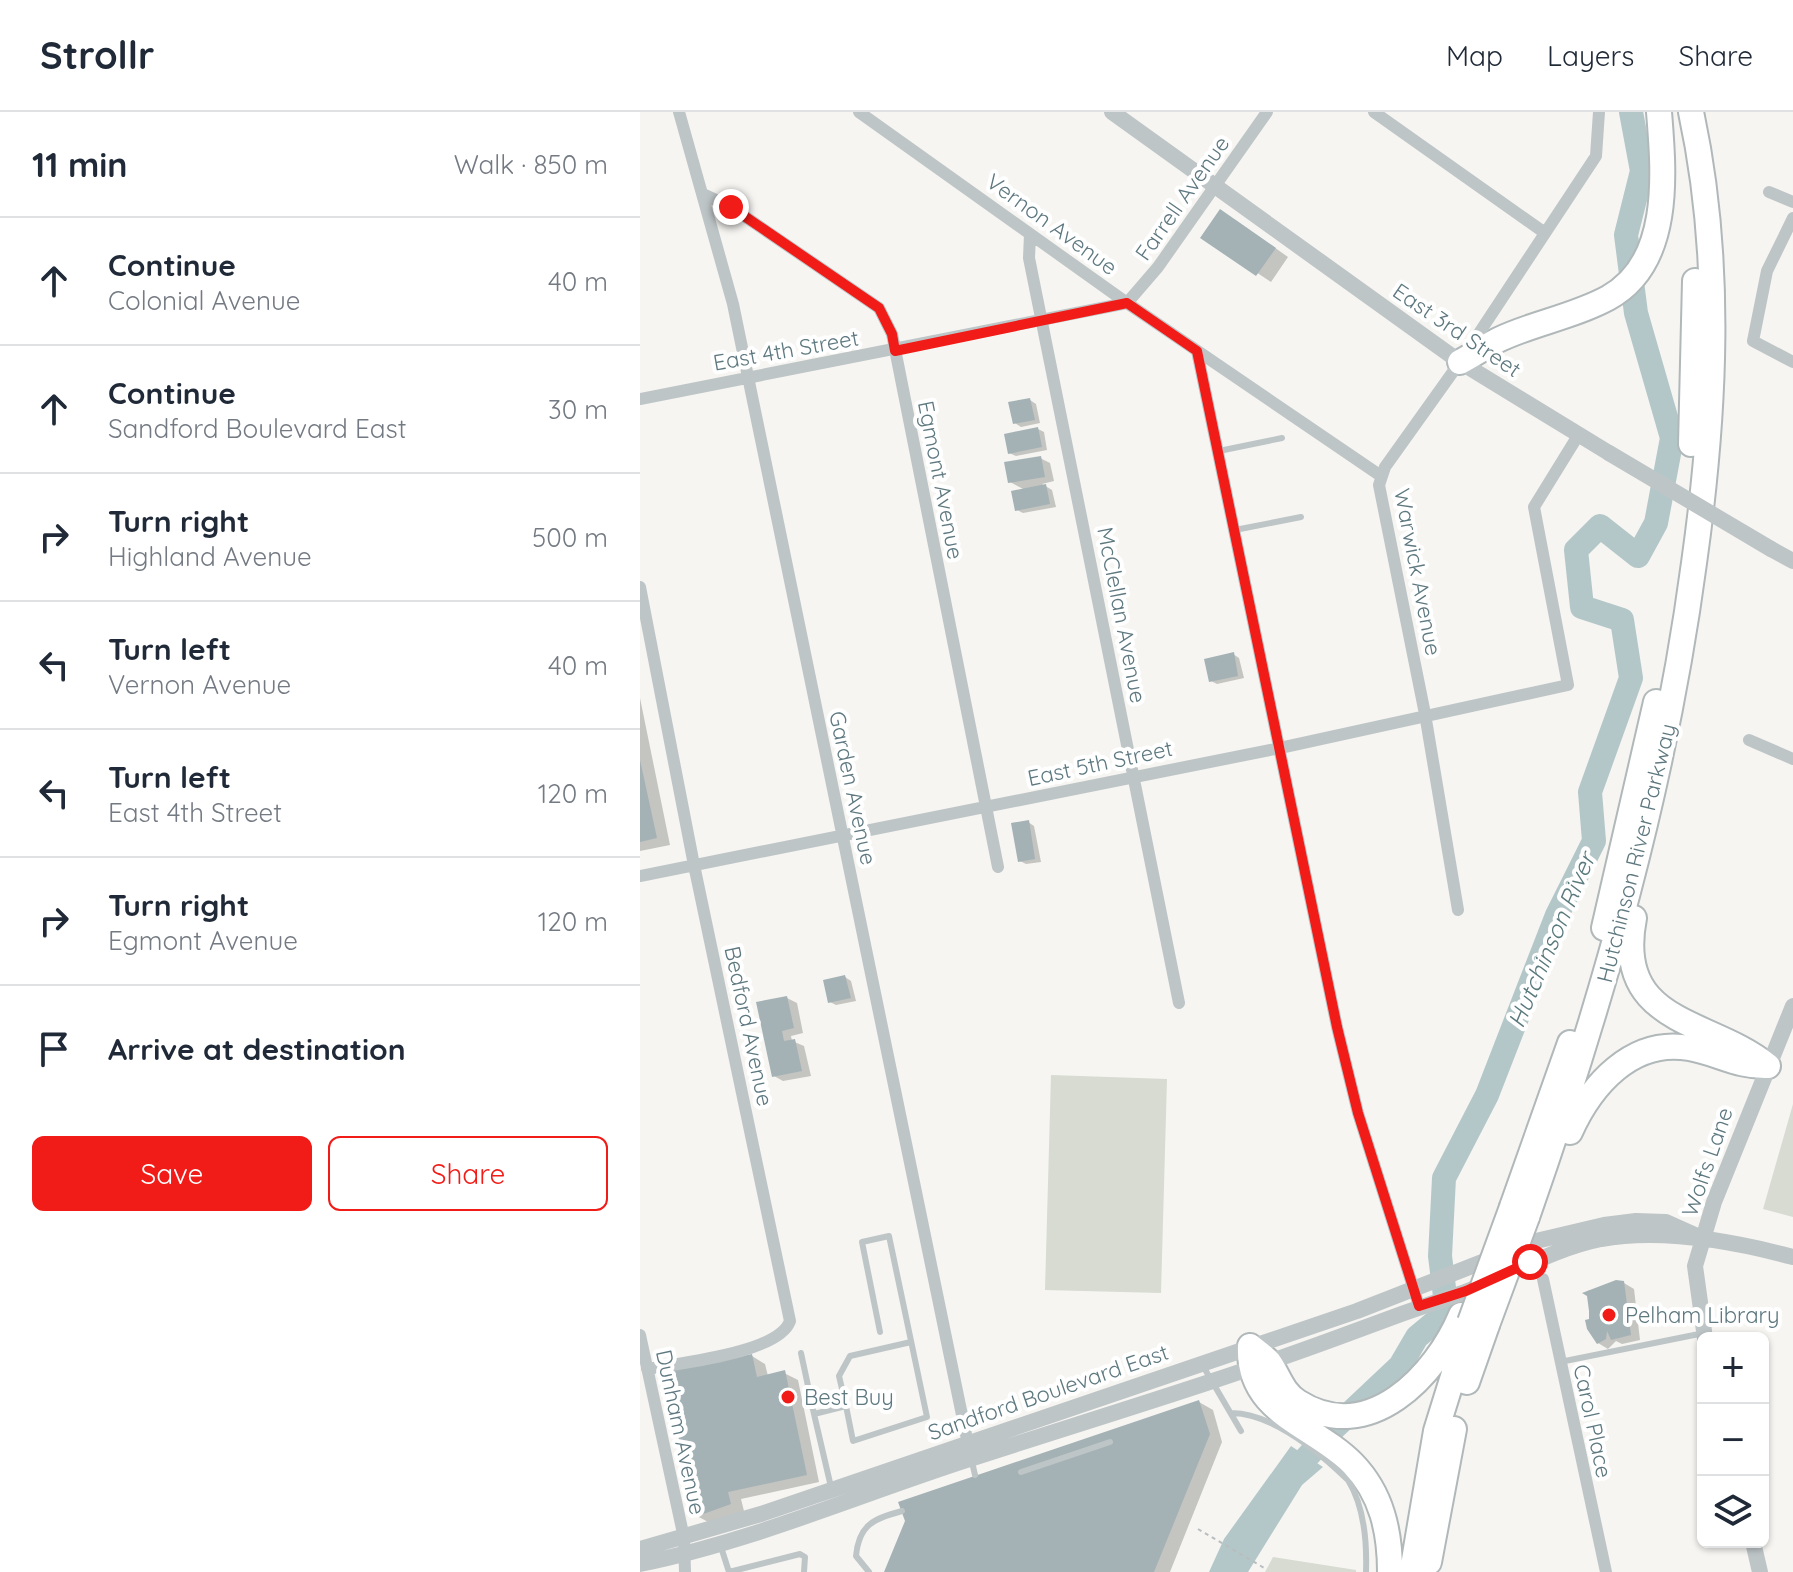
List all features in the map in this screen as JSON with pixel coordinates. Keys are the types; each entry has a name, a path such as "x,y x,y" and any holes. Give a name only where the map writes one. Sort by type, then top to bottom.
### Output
{"highway":[{"path":"1460,362 1498,340 1611,296 1627,284 1654,241 1660,205 1659,112"},
{"name":"Hutchinson River Parkway","path":"1412,1572 1436,1431 1471,1313 1520,1212 1606,920 1647,746 1674,595 1688,477 1695,306 1690,217 1674,112"},
{"name":"Hutchinson River Parkway","path":"1520,1212 1537,1190 1597,1011 1641,851 1687,618 1710,412 1710,259 1703,183 1691,112"},
{"path":"1641,851 1631,941 1642,982 1658,1005 1677,1020 1749,1050 1768,1066"},
{"path":"1537,1190 1595,1090 1614,1069 1634,1056 1657,1049 1682,1047 1744,1067 1768,1066"},
{"path":"1288,1416 1342,1414 1386,1405 1427,1373 1471,1313"},
{"name":"Hutchinson River Parkway","path":"1428,1572 1471,1313"},
{"path":"1256,1359 1261,1392 1336,1458 1359,1471 1382,1511 1388,1536 1390,1572"}],"street":[{"name":"Garden Avenue","path":"679,112 705,195 748,376 971,1459"},
{"name":"Vernon Avenue","path":"859,112 1127,303 1381,476"},
{"name":"East 3rd Street","path":"1112,112 1460,362 1793,561"},
{"name":"Farrell Avenue","path":"1127,303 1152,276 1267,112"},
{"path":"1374,112 1545,233"},
{"name":"Warwick Avenue","path":"1458,910 1425,714 1381,504 1381,476 1596,156 1599,112"},
{"path":"1769,192 1793,202"},
{"name":"Egmont Avenue","path":"705,195 731,207 879,308 892,334 998,867"},
{"path":"1793,218 1767,271 1753,341 1793,362"},
{"name":"McClellan Avenue","path":"1030,234 1029,258 1179,1003"},
{"name":"East 4th Street","path":"640,399 1127,303"},
{"path":"1197,351 1358,1113 1419,1296"},
{"name":"East 5th Street","path":"640,876 1280,748 1568,685 1534,507 1579,434"},
{"name":"Bedford Avenue","path":"640,587 694,865 790,1321 787,1329 759,1346 647,1369"},
{"path":"1749,740 1793,759"},
{"name":"Wolfs Lane","path":"1704,1332 1695,1266 1714,1202 1793,1006"},
{"name":"Sandford Boulevard East","path":"640,1549 684,1555 834,1497 1111,1422 1210,1382 1256,1359 1419,1296 1467,1270 1536,1241 1604,1225 1666,1222 1704,1239"},
{"name":"Sandford Boulevard East","path":"971,1459 1201,1363 1256,1359 1419,1296 1471,1313 1541,1257 1601,1239 1646,1236 1704,1239"},
{"path":"1704,1239 1731,1240 1793,1257"},
{"name":"Carol Place","path":"1543,1279 1606,1572"},
{"name":"Dunham Avenue","path":"640,1335 684,1555"},
{"name":"Sandford Boulevard East","path":"640,1564 720,1544 834,1497"},
{"path":"1754,1548 1760,1572"}],"lane":[{"path":"1219,451 1282,438"},
{"path":"1235,530 1301,517"},
{"path":"880,1332 862,1242 889,1236 927,1417 853,1441 839,1376 850,1356 911,1342"},
{"path":"1560,1362 1697,1337"},
{"path":"801,1353 834,1497"},
{"path":"1201,1363 1241,1431"},
{"path":"814,1414 846,1406"},
{"path":"1232,1413 1288,1416"},
{"path":"1021,1472 1110,1442"},
{"path":"1336,1458 1356,1492 1363,1525 1366,1572"},
{"path":"869,1572 856,1556 863,1527 874,1519 902,1511"},
{"path":"720,1544 729,1572 800,1554 805,1557 804,1572"},
{"path":"768,1572 770,1561"}],"path":[{"path":"1198,1529 1266,1569"}],"shaded area":[{"path":"1051,1075 1167,1079 1161,1293 1045,1290"},
{"path":"1793,1104 1793,1217 1763,1209"},
{"path":"1291,1446 1323,1467 1302,1485 1248,1572 1209,1572 1224,1539"},
{"path":"1273,1557 1356,1570 1356,1572 1265,1572"}],"building":[{"path":"1220,209 1276,248 1256,276 1200,238"},
{"path":"1030,398 1035,420 1013,424 1008,402"},
{"path":"1038,427 1042,447 1008,454 1004,434"},
{"path":"1041,456 1045,477 1008,483 1004,462"},
{"path":"1046,484 1050,504 1015,511 1011,491"},
{"path":"1234,652 1238,676 1209,682 1204,659"},
{"path":"640,760 657,838 640,842"},
{"path":"1029,820 1035,859 1018,862 1011,823"},
{"path":"845,975 851,998 828,1003 823,980"},
{"path":"787,996 794,1028 782,1031 784,1041 795,1039 802,1071 772,1077 756,1002"},
{"name":"Pelham Library","path":"1616,1280 1624,1281 1631,1335 1611,1340 1607,1331 1606,1339 1597,1344 1587,1329 1587,1296 1582,1293"},
{"path":"752,1354 757,1377 785,1370 807,1475 728,1492 731,1504 695,1517 665,1372"},
{"path":"1199,1400 1210,1434 1154,1572 884,1572 905,1521 898,1502"}],"waterway":[{"name":"Hutchinson River","path":"1285,1481 1331,1431 1400,1366 1417,1337 1447,1312 1440,1256 1444,1178 1487,1095 1557,915 1594,841 1590,792 1631,678 1622,620 1582,607 1576,550 1600,526 1638,556 1656,523 1672,438 1636,313 1626,235 1642,171 1631,112"}],"place":[{"name":"Pelham Library","path":"1609,1315"},
{"name":"Best Buy","path":"788,1397"}],"route":[{"path":"731,207 879,308 892,334 895,351 1110,309 1127,303 1197,351 1337,1027 1358,1113 1419,1306 1466,1291 1530,1262"}]}
